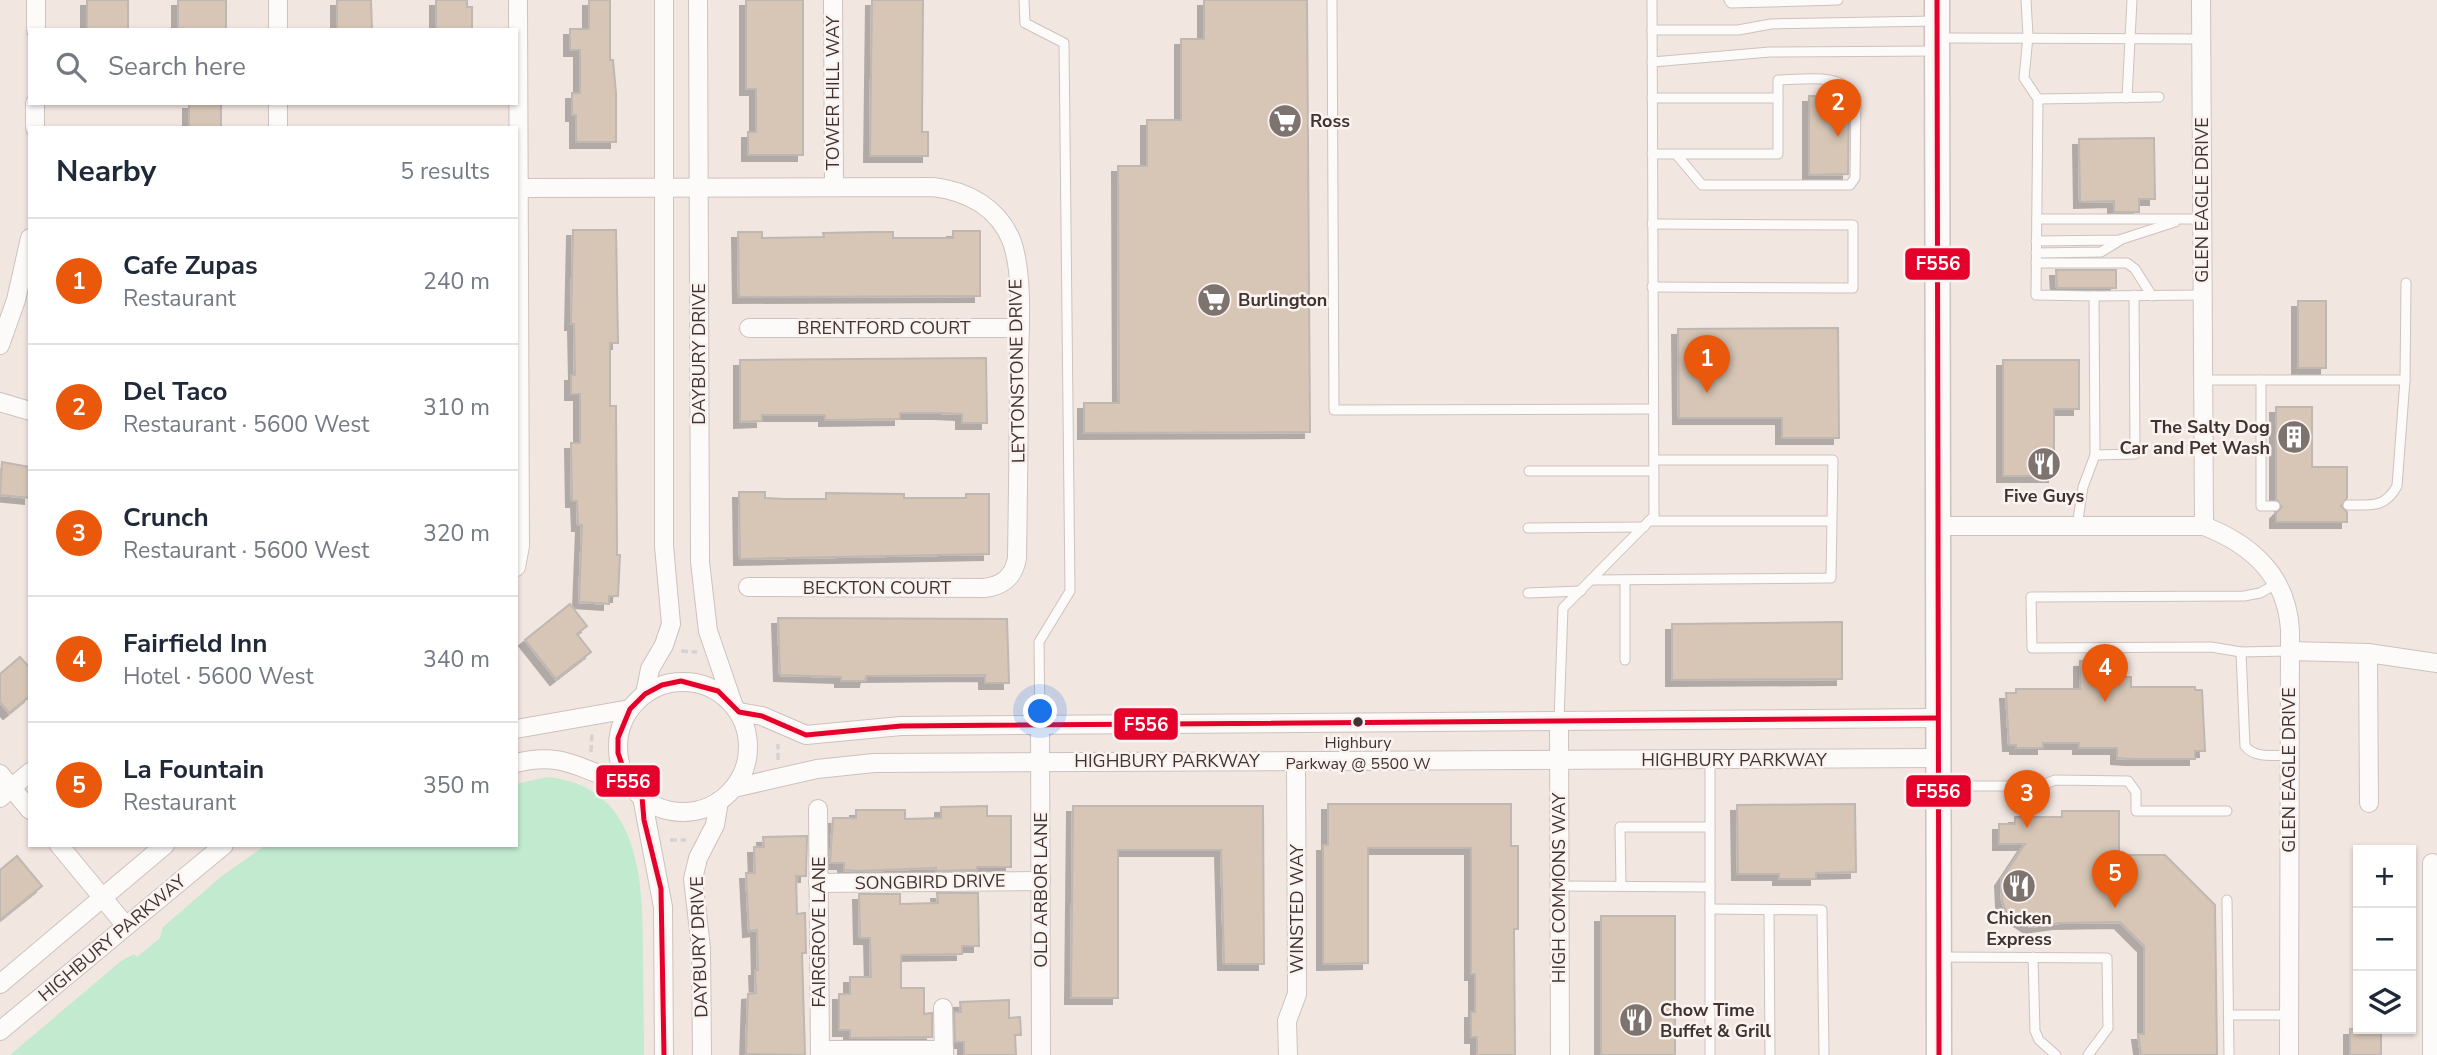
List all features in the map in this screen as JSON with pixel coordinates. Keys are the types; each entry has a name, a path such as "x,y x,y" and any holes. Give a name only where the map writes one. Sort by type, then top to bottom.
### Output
{"main road":[{"path":"1937,28 1939,1055"}],"street":[{"path":"36,0 36,28"},
{"path":"278,0 278,28"},
{"path":"518,0 518,556"},
{"name":"DAYBURY DRIVE","path":"645,694 650,669 664,645 671,613 664,546 664,0"},
{"name":"DAYBURY DRIVE","path":"698,0 701,590 713,648 736,708"},
{"name":"TOWER HILL WAY","path":"833,0 834,187"},
{"name":"GLEN EAGLE DRIVE","path":"2201,0 2193,219 2203,295 2204,526"},
{"path":"35,105 35,126"},
{"path":"278,105 278,126"},
{"name":"LEYTONSTONE DRIVE","path":"519,188 946,188 984,205 1003,225 1012,242 1020,328 1017,558 1014,571 1005,581"},
{"path":"0,345 16,300 28,247"},
{"name":"BRENTFORD COURT","path":"749,328 1020,328"},
{"path":"0,401 28,410"},
{"name":"GLEN EAGLE DRIVE","path":"1938,526 2204,526 2233,537 2248,548 2278,583 2287,607 2290,651 2289,1055"},
{"name":"BECKTON COURT","path":"748,587 984,588 1005,581"},
{"path":"2290,651 2368,653 2437,663"},
{"path":"2368,653 2369,803"},
{"path":"681,681 718,691 736,708 749,743 743,775 734,788 719,801 701,810 680,812 660,807 642,797 628,782 618,753 620,730 630,709 645,694 662,685 681,681"},
{"name":"HIGHBURY PARKWAY","path":"736,708 762,716 797,733 816,736 874,727 1040,724 1938,718"},
{"path":"518,729 630,709"},
{"name":"HIGH COMMONS WAY","path":"1559,720 1560,1055"},
{"name":"OLD ARBOR LANE","path":"1040,724 1041,1055"},
{"name":"HIGHBURY PARKWAY","path":"734,788 817,769 853,764 1938,758"},
{"path":"518,763 562,759 604,778 628,782"},
{"name":"WINSTED WAY","path":"1288,1055 1287,1021 1297,994 1296,762"},
{"path":"28,773 4,787 28,808"},
{"name":"DAYBURY DRIVE","path":"642,797 663,907 664,1055"},
{"name":"DAYBURY DRIVE","path":"702,1055 701,948 694,879 698,858 715,825 719,801"},
{"name":"FAIRGROVE LANE","path":"818,808 820,1053"},
{"path":"61,847 127,926"},
{"path":"0,984 163,847"},
{"name":"HIGHBURY PARKWAY","path":"0,1031 222,847"},
{"path":"2432,863 2432,1055"},
{"name":"SONGBIRD DRIVE","path":"818,883 1041,881"},
{"path":"820,1053 944,1052 943,1008"}],"lane":[{"path":"1024,0 1025,23 1064,43 1070,591 1039,642 1040,724"},
{"path":"1332,0 1335,410 1653,409"},
{"path":"1559,720 1563,608 1654,516 1652,0"},
{"path":"1729,0 1731,3 1838,0"},
{"path":"2026,0 2028,36 2024,78 2038,99 2036,295 2203,295"},
{"path":"2127,98 2132,0"},
{"path":"1652,30 1738,30 1771,23 1937,28 2028,36 2201,39"},
{"path":"1652,62 1770,52 1937,28"},
{"path":"1651,154 1676,154 1778,154 1778,80 1837,80 1851,88 1856,98 1855,178 1850,185 1702,185 1676,154"},
{"path":"2038,99 2159,97"},
{"path":"1652,98 1778,98"},
{"path":"2037,219 2193,219"},
{"path":"2036,241 2119,240 2193,219"},
{"path":"1652,224 1853,225 1853,288 1652,287"},
{"path":"2036,258 2101,252 2119,240"},
{"path":"2036,258 2127,263 2135,269 2152,296"},
{"path":"2348,505 2381,505 2390,498 2397,486 2405,380 2406,283"},
{"path":"2095,456 2134,454 2134,295"},
{"path":"2077,526 2083,487 2095,456 2094,296"},
{"path":"2203,380 2405,380"},
{"path":"2261,380 2261,506 2274,506"},
{"path":"1592,580 1831,578 1833,460 1654,460"},
{"path":"1529,471 1653,471"},
{"path":"1528,528 1832,522"},
{"path":"1625,580 1625,660"},
{"path":"2278,583 2244,596 2031,597 2032,649 2211,647 2241,652 2290,651"},
{"path":"1528,593 1581,591"},
{"path":"2241,652 2245,746 2248,751 2262,755 2290,755"},
{"path":"1710,761 1710,1055"},
{"path":"1939,786 2040,786 2055,780 2128,781 2136,792 2136,811 2227,811"},
{"path":"1621,886 1620,827 1710,827"},
{"path":"1559,886 1710,887"},
{"path":"2227,900 2229,1055"},
{"path":"1710,909 1822,910 1824,1055"},
{"path":"1769,910 1770,1055"},
{"path":"1939,957 2107,957 2108,1028 2088,1055"},
{"path":"2033,957 2035,1031 2039,1040 2056,1055"},
{"path":"2229,1015 2289,1015"}],"path":[{"path":"675,649 689,654 705,651"},
{"path":"588,759 593,746 591,727"},
{"path":"779,766 776,751 780,737"},
{"path":"664,842 680,838 691,842"}],"green space":[{"path":"547,777 578,784 602,798 619,818 630,841 637,868 643,925 644,1055 10,1055 121,961 134,954 137,957 160,938 163,927 222,876 263,847 518,847 518,784"}],"building":[{"path":"87,0 128,0 128,28 87,28"},
{"path":"178,0 226,0 226,28 178,28"},
{"path":"337,0 371,0 372,28 337,28"},
{"path":"436,0 467,0 467,7 472,7 472,28 436,28"},
{"path":"589,0 610,0 610,60 613,60 616,93 616,142 576,142 576,115 572,115 572,93 580,93 580,50 570,50 570,29 589,29"},
{"path":"746,0 803,0 803,155 748,155 748,132 756,132 756,89 746,89"},
{"path":"872,0 923,0 922,132 928,132 928,156 870,156"},
{"name":"Burlington","path":"1204,0 1307,0 1310,432 1084,433 1084,403 1119,403 1118,166 1147,166 1147,120 1181,120 1181,39 1204,39"},
{"path":"1809,96 1846,96 1849,100 1848,174 1809,175"},
{"path":"189,105 221,105 221,126 189,126"},
{"path":"2154,138 2155,199 2139,199 2139,212 2114,212 2114,201 2080,202 2079,139"},
{"path":"573,230 616,230 618,343 610,343 610,406 616,406 617,555 620,555 618,596 609,596 609,604 579,602 582,525 578,525 577,501 572,501 571,443 580,443 580,394 571,394 571,375 575,375 574,324 571,324"},
{"path":"953,231 980,231 980,296 739,297 738,232 762,232 762,238 824,237 823,233 893,232 893,238 953,238"},
{"path":"2056,270 2116,270 2116,288 2057,288"},
{"path":"2298,301 2326,301 2326,368 2298,368"},
{"path":"1838,328 1839,438 1782,438 1782,418 1679,418 1678,329"},
{"path":"986,358 987,423 962,423 962,414 940,413 900,413 900,419 825,420 825,415 762,415 762,421 740,422 740,360"},
{"path":"2003,360 2079,360 2079,409 2054,409 2054,476 2003,476"},
{"name":"The Salty Dog Car and Pet Wash","path":"2276,407 2312,407 2312,467 2347,467 2347,498 2341,506 2347,512 2347,522 2276,522 2276,513 2282,507 2276,499"},
{"path":"2,462 28,467 28,498 0,495"},
{"path":"739,492 765,492 765,498 786,499 826,499 826,493 904,494 904,498 966,498 966,494 989,494 989,554 740,559"},
{"path":"570,604 587,626 577,634 591,652 556,679 525,640"},
{"path":"778,618 1007,619 1009,683 985,683 985,675 866,676 865,681 841,681 841,677 780,675"},
{"path":"1842,622 1842,679 1672,680 1672,624"},
{"path":"20,657 28,666 28,698 9,713 0,702 0,674"},
{"path":"2115,660 2115,677 2131,677 2131,687 2195,687 2195,690 2202,690 2205,751 2195,751 2195,759 2131,759 2117,758 2117,748 2079,748 2079,743 2043,743 2043,748 2016,748 2016,745 2009,745 2006,693 2016,693 2016,689 2080,689 2080,661"},
{"path":"1328,804 1511,804 1511,846 1518,846 1518,929 1514,929 1515,1055 1477,1055 1477,1037 1471,1037 1471,1012 1475,1012 1475,974 1471,974 1471,848 1368,848 1368,963 1323,964 1323,845 1328,845"},
{"path":"1855,804 1856,872 1816,873 1816,879 1779,879 1779,874 1738,874 1737,805"},
{"path":"987,806 987,816 1011,816 1011,867 977,867 977,870 936,871 936,868 859,871 844,870 844,863 830,863 833,818 856,818 856,810 905,810 905,819 941,818 941,807"},
{"path":"1073,806 1263,806 1264,964 1224,964 1221,850 1118,850 1118,998 1071,998"},
{"path":"2062,811 2119,811 2119,855 2165,855 2215,905 2217,1055 2141,1055 2138,1034 2144,1034 2144,946 2120,922 2059,923 2030,927 2006,911 2002,901 2001,880 2025,844 1999,844 1999,824 2015,824 2015,817 2062,817"},
{"path":"807,836 806,876 796,876 797,914 805,913 806,953 802,953 805,1055 746,1054 748,994 756,993 755,970 758,970 757,930 749,931 746,873 755,873 754,847 764,847 763,837"},
{"path":"17,856 42,886 0,920 0,870"},
{"path":"937,893 978,893 979,946 962,946 962,954 901,955 901,988 924,988 924,1014 932,1013 932,1037 850,1038 850,1030 839,1030 839,994 850,994 850,977 871,977 870,938 860,938 859,894 900,894 900,904 938,903"},
{"path":"1601,916 1675,916 1675,1055 1601,1055"},
{"path":"1009,1000 1009,1018 1020,1017 1021,1035 1015,1035 1016,1055 964,1055 964,1042 955,1042 954,1012 961,1012 960,1002"},
{"path":"2350,1029 2353,1029 2353,1034 2381,1034 2381,1055 2350,1055"}],"transit line":[{"name":"F556","path":"1937,0 1939,1055"},
{"name":"F556","path":"664,1055 661,889 644,820 642,797 628,782 618,753 618,738 630,709 645,694 662,685 681,681 718,691 739,712 762,716 806,735 901,726 1938,718"}],"place":[{"name":"Ross","path":"1285,121"},
{"name":"Del Taco","path":"1838,137"},
{"name":"Burlington","path":"1214,300"},
{"name":"Cafe Zupas","path":"1707,393"},
{"name":"The Salty Dog Car and Pet Wash","path":"2294,437"},
{"name":"Five Guys","path":"2044,464"},
{"name":"Fairfield Inn","path":"2105,702"},
{"name":"Highbury Parkway @ 5500 W","path":"1358,722"},
{"name":"Crunch","path":"2027,828"},
{"name":"Chicken Express","path":"2019,886"},
{"name":"La Fountain","path":"2115,908"},
{"name":"Chow Time Buffet & Grill","path":"1636,1020"}]}
